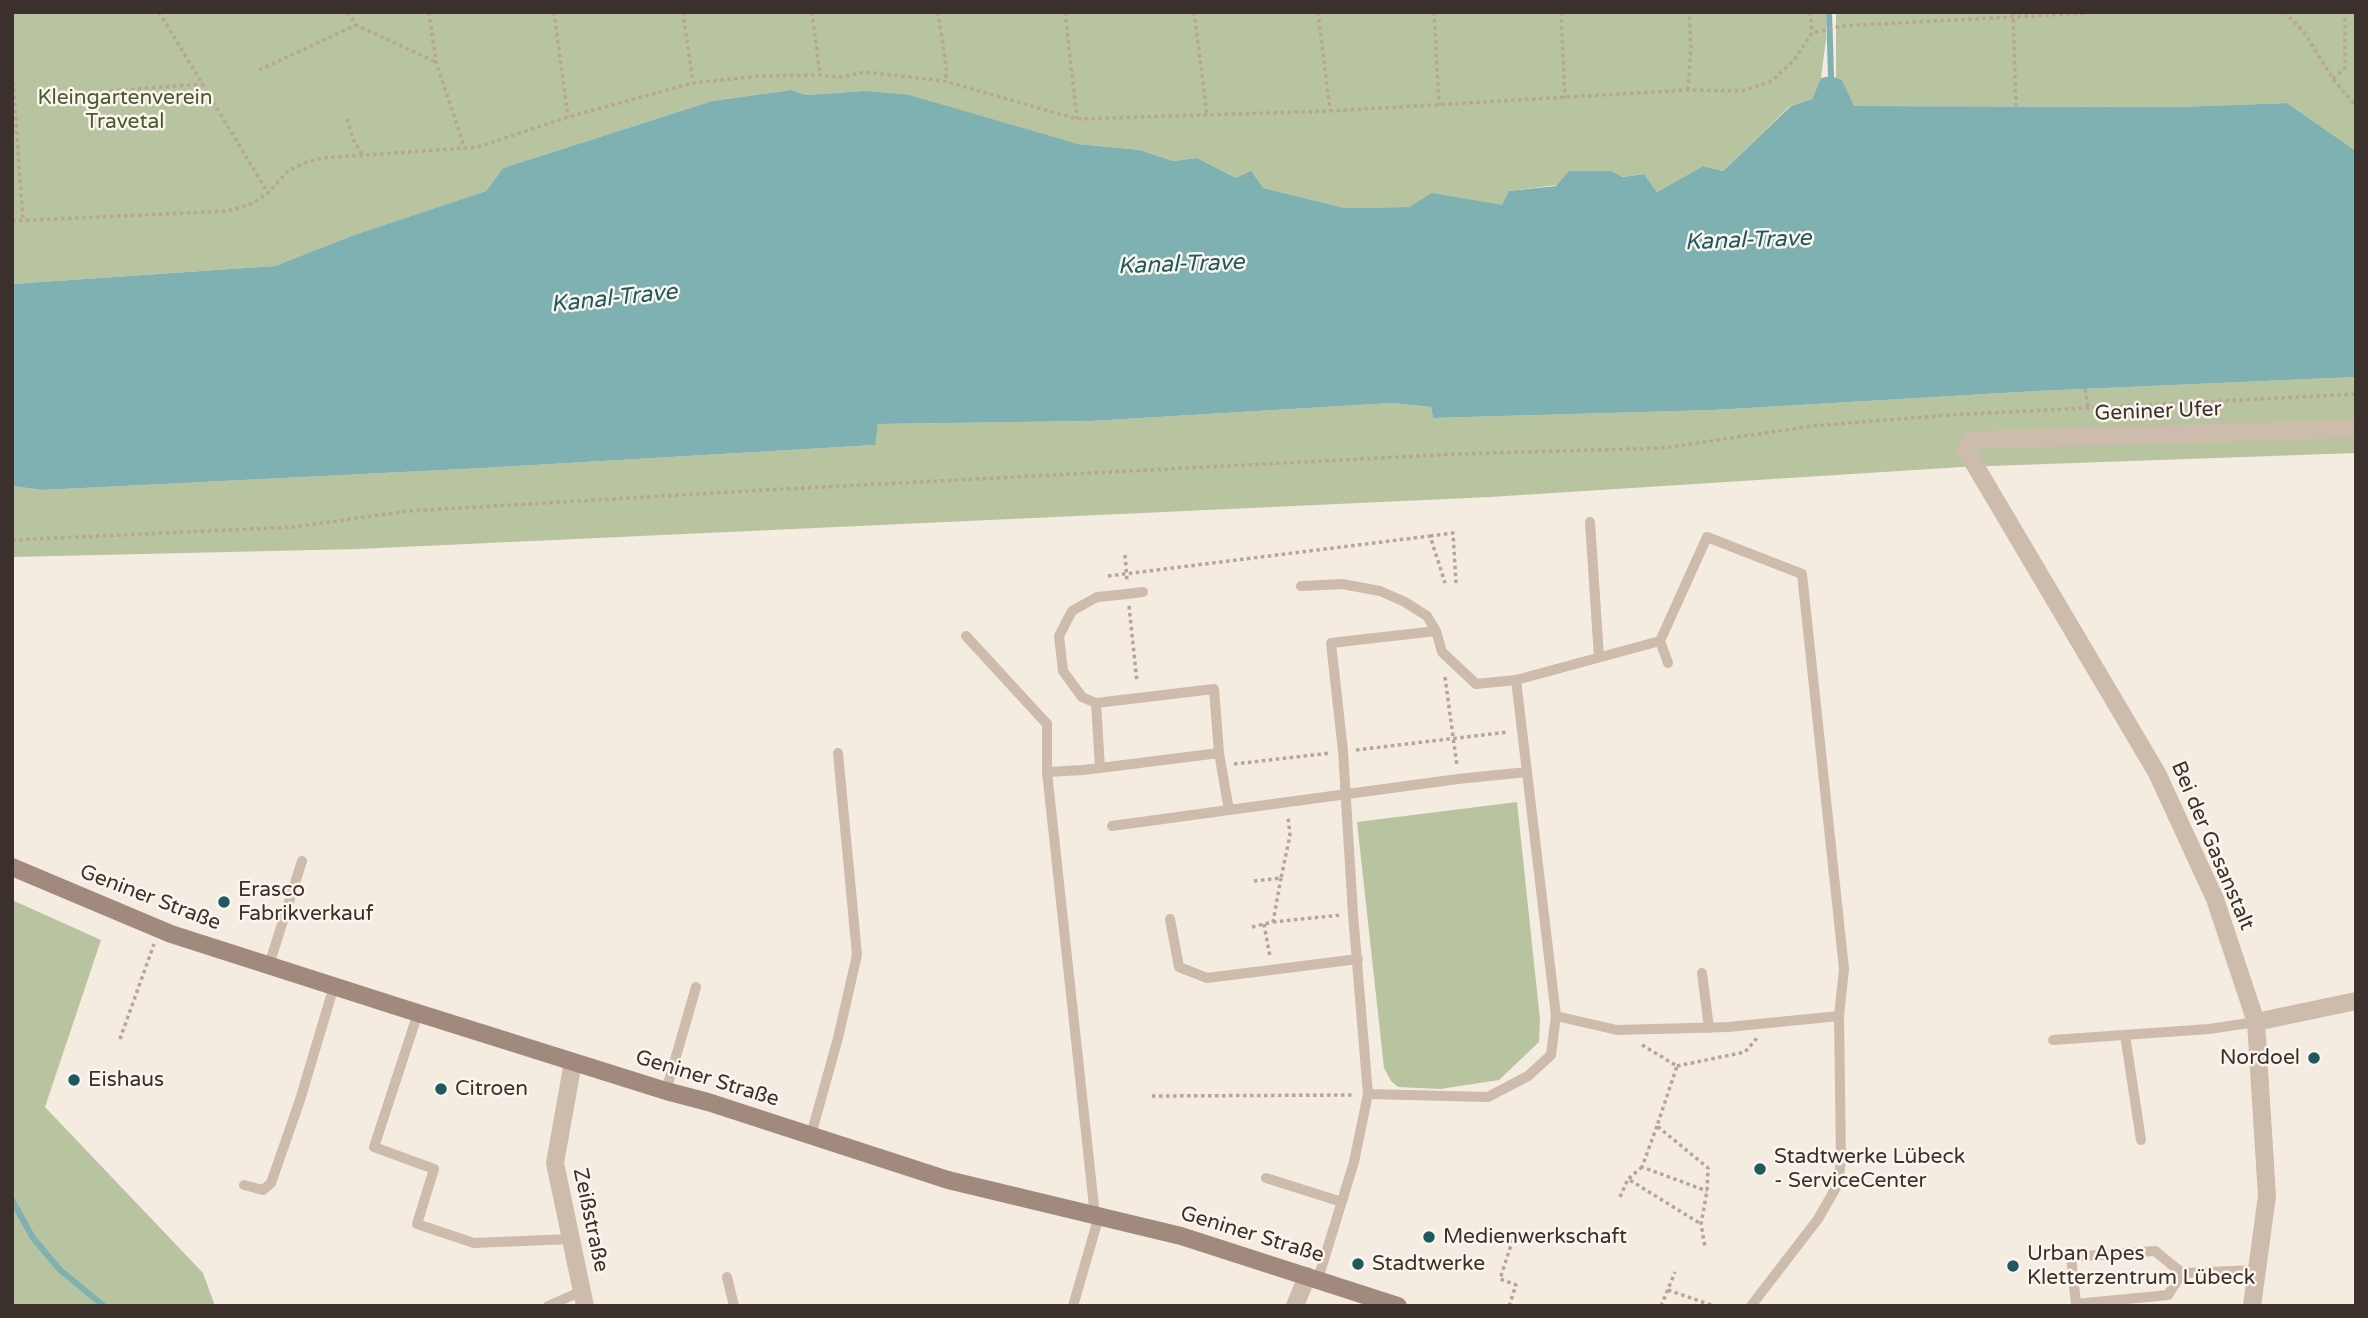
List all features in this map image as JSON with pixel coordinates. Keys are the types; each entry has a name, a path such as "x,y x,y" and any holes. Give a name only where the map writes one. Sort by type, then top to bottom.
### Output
{"main road":[{"name":"Geniner Straße","path":"12,867 160,929 418,1013 708,1102 948,1180 1181,1236 1312,1277 1378,1302 1398,1306"}],"street":[{"name":"Geniner Ufer","path":"1966,450 1973,440 2356,429"},
{"name":"Bei der Gasanstalt","path":"1966,450 2157,773 2215,899 2256,1022 2267,1196 2252,1306"},
{"path":"2256,1022 2356,1001"},
{"name":"Zeißstraße","path":"573,1062 555,1163 584,1298"},
{"path":"1295,1306 1312,1277"}],"lane":[{"path":"1590,522 1599,657"},
{"path":"1668,663 1660,640 1707,537 1802,574 1844,969 1839,1016 1841,1160 1838,1184 1818,1219 1751,1306"},
{"path":"1301,586 1342,584 1380,591 1405,602 1427,617 1436,631 1442,652 1476,684 1517,680 1660,640"},
{"path":"1143,592 1123,591 1097,597 1072,611 1059,636 1063,671 1082,697 1096,703 1214,689 1219,752 1229,810"},
{"path":"1312,1277 1342,1202 1354,1162 1368,1094 1344,794 1343,751 1331,643 1436,631"},
{"path":"966,636 1047,724 1047,772 1097,1216 1073,1306"},
{"path":"1368,1094 1488,1097 1528,1076 1551,1055 1556,1016 1517,680"},
{"path":"1096,703 1100,768"},
{"path":"1047,772 1100,768 1219,752"},
{"path":"811,1135 838,1038 857,955 838,753"},
{"path":"1112,826 1527,772"},
{"path":"269,965 302,862"},
{"path":"1170,919 1179,967 1207,978 1358,959"},
{"path":"1702,973 1709,1028"},
{"path":"244,1185 263,1190 271,1183 300,1100 334,986"},
{"path":"666,1091 695,986"},
{"path":"418,1013 374,1147 434,1169 417,1224 474,1243 571,1239"},
{"path":"1556,1016 1617,1030 1709,1028 1839,1016"},
{"path":"2053,1040 2209,1029 2256,1022"},
{"path":"2125,1035 2141,1140"},
{"path":"1266,1178 1342,1202"},
{"path":"2182,1273 2168,1295 2076,1304 2071,1257 2155,1251 2182,1273 2257,1270"},
{"path":"727,1277 734,1306"},
{"path":"548,1306 584,1298"}],"path":[{"path":"159,12 268,193"},
{"path":"348,12 356,25 436,62"},
{"path":"429,12 436,62 465,149"},
{"path":"554,12 568,117"},
{"path":"683,12 693,83"},
{"path":"812,12 820,75"},
{"path":"938,12 947,73 944,80"},
{"path":"1065,12 1077,119"},
{"path":"1194,12 1207,114"},
{"path":"1318,12 1330,111"},
{"path":"1434,12 1439,105"},
{"path":"1561,12 1565,99"},
{"path":"1688,90 1691,48 1689,12"},
{"path":"12,221 227,211 251,204 268,193 288,171 322,158 478,148 568,117 693,83 759,76 842,77 865,72 944,80 1077,119 1330,111 1688,90 1742,91 1772,81 1795,59 1812,33 1810,12"},
{"path":"1812,33 1841,26 2106,12"},
{"path":"2284,12 2304,32 2333,79 2356,106"},
{"path":"2333,79 2345,68 2345,12"},
{"path":"2013,15 2016,106"},
{"path":"259,70 356,25"},
{"path":"12,68 23,220"},
{"path":"110,91 203,84"},
{"path":"346,119 363,156"},
{"path":"2085,389 2088,407"},
{"path":"12,540 293,527 408,511 751,491 1456,454 1663,447 1812,426 1970,413 2356,394"},
{"path":"1108,576 1453,533 1456,583"},
{"path":"1430,536 1445,583"},
{"path":"1123,591 1125,555"},
{"path":"1129,601 1139,698"},
{"path":"1442,652 1458,779"},
{"path":"1222,765 1522,731"},
{"path":"1273,922 1290,835 1286,802"},
{"path":"1254,881 1281,878"},
{"path":"1252,926 1353,914"},
{"path":"1264,924 1271,970"},
{"path":"120,1039 160,929"},
{"path":"1617,1030 1677,1066 1745,1052 1756,1040 1762,1024"},
{"path":"1620,1197 1628,1180 1642,1167 1677,1066"},
{"path":"1152,1096 1368,1094"},
{"path":"1657,1126 1708,1168 1707,1192 1700,1224 1705,1247"},
{"path":"1642,1167 1707,1192"},
{"path":"1628,1180 1700,1224"},
{"path":"1509,1306 1516,1284 1500,1279 1513,1239"},
{"path":"1497,1262 1504,1264"},
{"path":"1661,1306 1675,1272"},
{"path":"1668,1290 1714,1306"}],"green space":[{"name":"Kleingartenverein Travetal","path":"12,12 1826,12 1826,39 1821,78 1812,99 1790,106 1723,171 1703,166 1657,192 1644,174 1509,191 1502,206 1432,194 1409,207 1345,208 1263,188 1197,158 1173,161 1140,150 1078,144 864,91 805,95 791,90 712,101 503,168 486,191 354,235 275,266 12,284"},
{"path":"1836,12 2356,12 2356,151 2287,103 2179,107 1853,106 1842,80 1836,78"},
{"path":"2356,377 2356,453 1962,467 1490,497 358,549 12,557 12,486 43,490 874,445 878,424 1091,421 1392,403 1431,407 1433,418 1714,410 2037,391"},
{"path":"1517,802 1540,1020 1539,1042 1499,1080 1440,1089 1398,1087 1384,1068 1357,822"},
{"path":"12,900 101,940 45,1107 203,1273 215,1306 12,1306"}],"water":[{"name":"Kanal-Trave","path":"1831,76 1842,80 1854,106 2179,107 2287,103 2356,151 2356,377 2037,391 1714,410 1433,418 1431,407 1392,403 1091,421 878,424 875,445 43,490 12,486 12,284 275,266 354,235 486,191 503,168 712,101 791,90 806,95 864,91 909,95 1078,144 1140,150 1173,161 1197,158 1236,178 1251,171 1263,188 1345,208 1409,207 1432,193 1502,205 1509,191 1556,186 1569,171 1611,171 1622,177 1644,174 1657,192 1703,166 1723,171 1791,106 1812,99 1821,78"}],"waterway":[{"path":"1829,12 1831,76"},
{"path":"12,1200 33,1238 60,1270 104,1306"}],"place":[{"name":"Erasco Fabrikverkauf","path":"224,902"},
{"name":"Nordoel","path":"2314,1058"},
{"name":"Eishaus","path":"74,1080"},
{"name":"Citroen","path":"441,1089"},
{"name":"Stadtwerke Lübeck - ServiceCenter","path":"1760,1169"},
{"name":"Medienwerkschaft","path":"1429,1237"},
{"name":"Stadtwerke","path":"1358,1264"},
{"name":"Urban Apes Kletterzentrum Lübeck","path":"2013,1266"}]}
